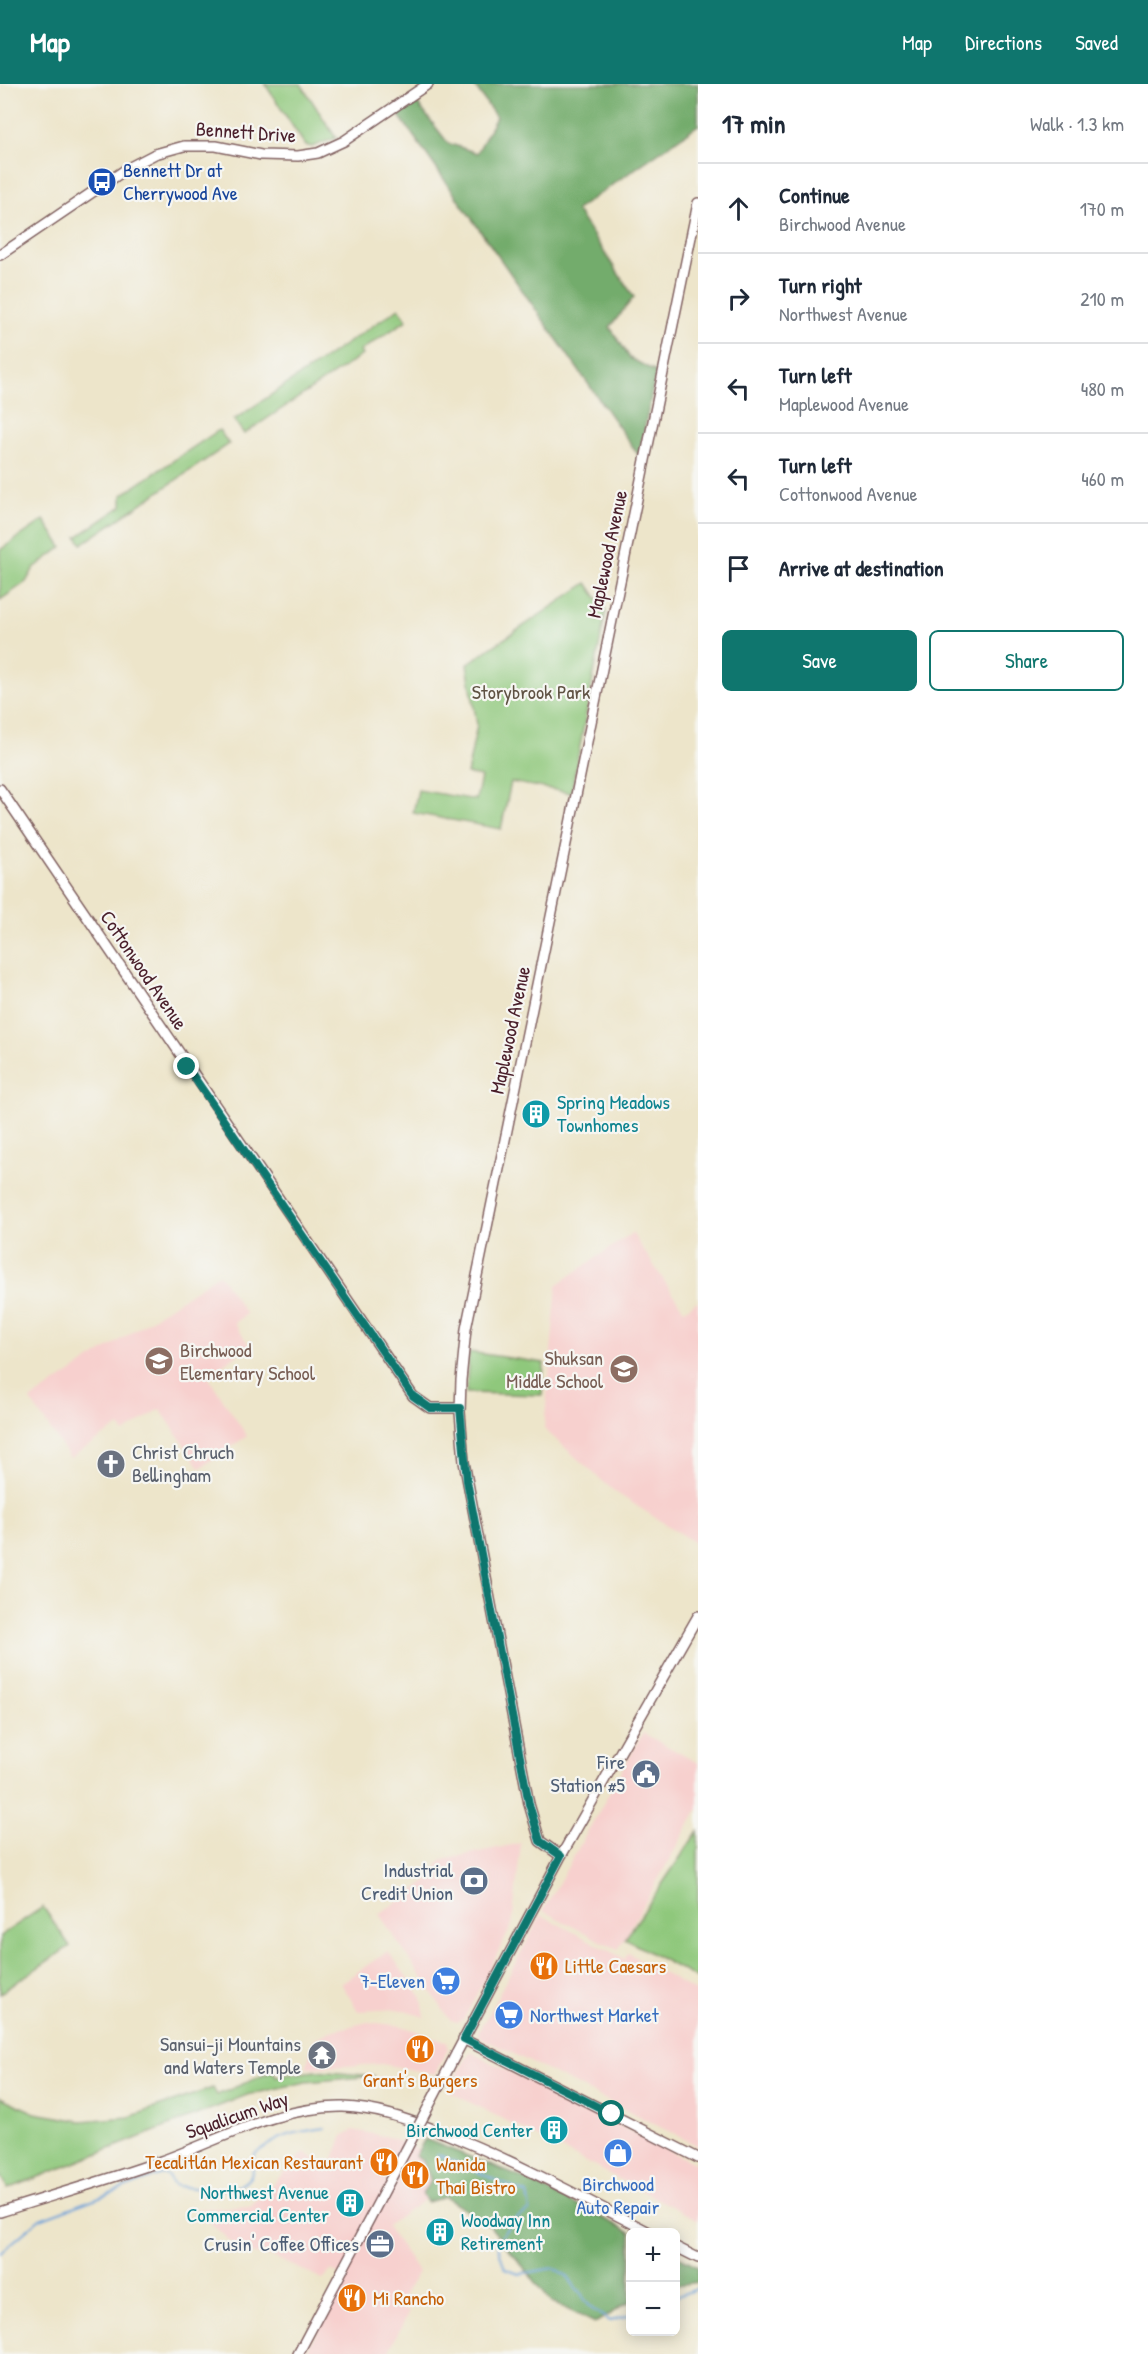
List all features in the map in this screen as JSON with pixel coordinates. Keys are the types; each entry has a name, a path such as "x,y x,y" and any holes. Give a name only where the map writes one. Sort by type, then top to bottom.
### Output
{"street":[{"name":"Bennett Drive","path":"0,255 128,168 155,154 184,146 216,146 261,155 298,156 318,153 344,141 428,84"},
{"name":"Maplewood Avenue","path":"561,1856 540,1841 529,1804 467,1481 460,1408 461,1380 466,1329 581,782 698,203"},
{"name":"Cottonwood Avenue","path":"0,789 413,1396 430,1408 460,1408"},
{"path":"298,2354 561,1856 698,1616"},
{"path":"464,2039 698,2158"},
{"name":"Squalicum Way","path":"0,2212 161,2161 275,2116 306,2110 342,2107 383,2112 472,2144 641,2228"},
{"path":"680,2249 698,2258"}],"shaded area":[{"name":"Shuksan Middle School","path":"632,1233 684,1310 698,1301 698,1545 615,1492 544,1429 557,1285"},
{"name":"Birchwood Elementary School","path":"219,1274 246,1314 234,1323 250,1346 207,1375 247,1436 200,1468 160,1409 124,1433 119,1426 70,1458 30,1400"},
{"path":"643,1733 698,1763 698,1809 618,1950 543,1911"},
{"path":"521,1843 512,1925 464,2019 458,2022 450,2020 379,1914 428,1881 441,1860"},
{"path":"541,1915 625,1959 628,1953 698,1993 698,2146 480,2037 478,2033"},
{"path":"388,1951 422,1998 425,2017 398,2009 358,2011 341,1983"},
{"path":"368,2022 402,2026 447,2042 448,2048 435,2074 382,2064 306,2068 314,2039 331,2031"},
{"path":"470,2052 698,2165 698,2220 448,2091"},
{"path":"353,2130 389,2137 417,2149 430,2181 422,2193 425,2199 387,2226 418,2272 397,2306 409,2312 387,2354 305,2354 345,2278 331,2271 323,2279 275,2258 241,2251 195,2209 250,2206 305,2152 329,2170 343,2136"}],"green space":[{"path":"265,84 301,84 336,138 312,147 305,145"},
{"path":"473,84 698,84 698,125 576,210 634,297 610,327 630,358 656,372 639,456 398,114 417,103 448,143 477,153 496,117"},
{"path":"399,308 407,320 360,351 362,355 244,434 234,420"},
{"path":"219,430 229,444 82,544 77,537 122,506 122,495"},
{"path":"44,520 62,547 34,568 26,582 0,600 0,550"},
{"name":"Storybrook Park","path":"587,583 606,611 571,793 511,782 501,829 413,813 418,790 476,800 481,777 467,774 477,725 467,664"},
{"path":"469,1352 544,1363 542,1395 466,1393"},
{"path":"698,1831 698,1979 625,1939"},
{"path":"43,1907 70,1946 0,1993 0,1936"},
{"path":"273,2071 276,2076 316,2071 375,2076 306,2082 247,2095 8,2189 0,2176 0,2097 35,2113 81,2121 129,2117 213,2088 217,2095"},
{"path":"425,2139 520,2177 626,2230 626,2304 595,2323 552,2302 489,2225 445,2197 427,2202 422,2193 431,2181 423,2161 415,2156"},
{"path":"680,2257 698,2266 698,2282 680,2284"}],"waterway":[{"path":"0,2253 40,2219 162,2174 167,2175 177,2186 218,2189 239,2185 247,2181 252,2173 255,2154 272,2142 288,2135 325,2128"},
{"path":"437,2154 527,2194 530,2210 511,2222 497,2244 505,2269 519,2274 554,2268 567,2276 592,2309 610,2321 626,2316"},
{"path":"680,2295 698,2288"}],"place":[{"name":"Bennett Dr at Cherrywood Ave","path":"102,182"},
{"name":"Spring Meadows Townhomes","path":"536,1114"},
{"name":"Birchwood Elementary School","path":"159,1361"},
{"name":"Shuksan Middle School","path":"624,1369"},
{"name":"Christ Chruch Bellingham","path":"111,1464"},
{"name":"Fire Station #5","path":"646,1774"},
{"name":"Industrial Credit Union","path":"474,1881"},
{"name":"Little Caesars","path":"544,1966"},
{"name":"7-Eleven","path":"446,1981"},
{"name":"Northwest Market","path":"509,2015"},
{"name":"Grant's Burgers","path":"420,2049"},
{"name":"Sansui-ji Mountains and Waters Temple","path":"322,2055"},
{"name":"Birchwood Center","path":"554,2130"},
{"name":"Birchwood Auto Repair","path":"618,2153"},
{"name":"Tecalitlán Mexican Restaurant","path":"384,2162"},
{"name":"Wanida Thai Bistro","path":"415,2175"},
{"name":"Northwest Avenue Commercial Center","path":"350,2203"},
{"name":"Woodway Inn Retirement","path":"440,2232"},
{"name":"Crusin' Coffee Offices","path":"380,2244"},
{"name":"Mi Rancho","path":"352,2298"}],"route":[{"path":"187,1067 413,1396 430,1408 460,1408 462,1444 473,1518 533,1822 540,1841 561,1856 464,2039 612,2114"}]}
